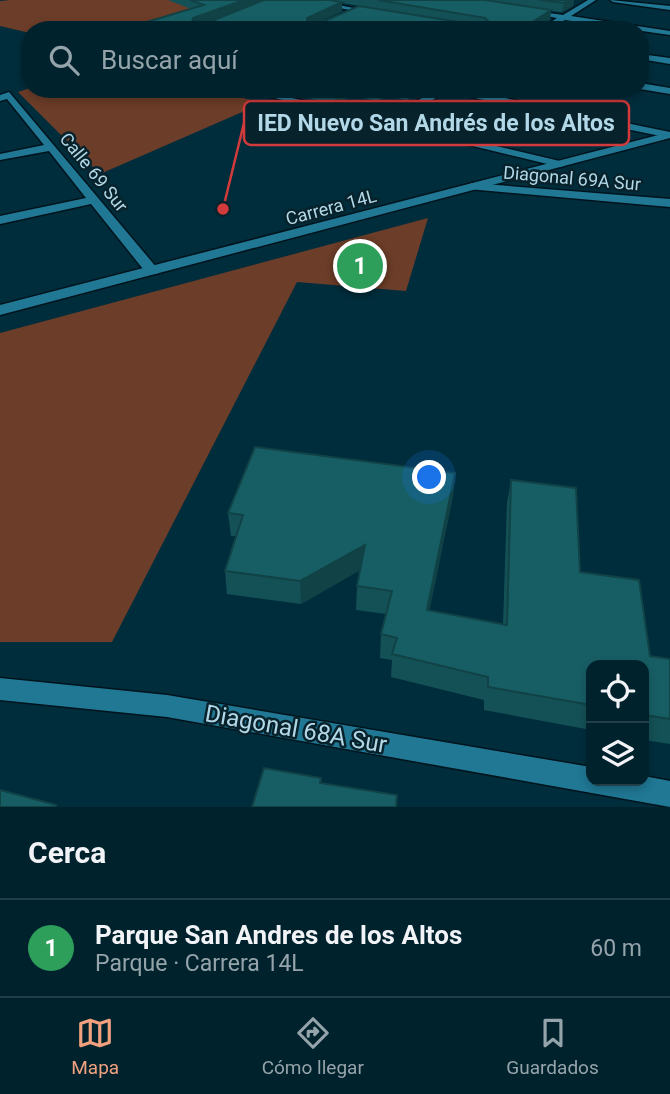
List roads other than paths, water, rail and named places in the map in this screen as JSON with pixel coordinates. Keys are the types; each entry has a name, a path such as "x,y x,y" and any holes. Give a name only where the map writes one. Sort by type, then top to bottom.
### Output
{"street":[{"path":"300,0 385,14"},
{"path":"558,21 593,0"},
{"path":"613,0 670,8"},
{"path":"347,15 359,10"},
{"path":"513,10 590,21"},
{"path":"649,30 670,33"},
{"path":"649,58 670,61"},
{"path":"649,88 670,91"},
{"name":"Calle 69 Sur","path":"4,97 51,147 152,271"},
{"path":"277,98 560,164"},
{"path":"285,100 289,98"},
{"path":"387,123 430,98"},
{"path":"491,98 670,135"},
{"name":"Carrera 14L","path":"0,310 670,135"},
{"path":"0,157 51,147"},
{"name":"Diagonal 69A Sur","path":"472,187 670,203"},
{"path":"0,220 94,200"},
{"name":"Diagonal 68A Sur","path":"0,689 167,706 586,779"},
{"name":"Diagonal 68A Sur","path":"626,786 670,794"}],"place":[{"name":"IED Nuevo San Andrés de los Altos","path":"223,209"},
{"name":"Parque San Andres de los Altos","path":"360,266"}]}
